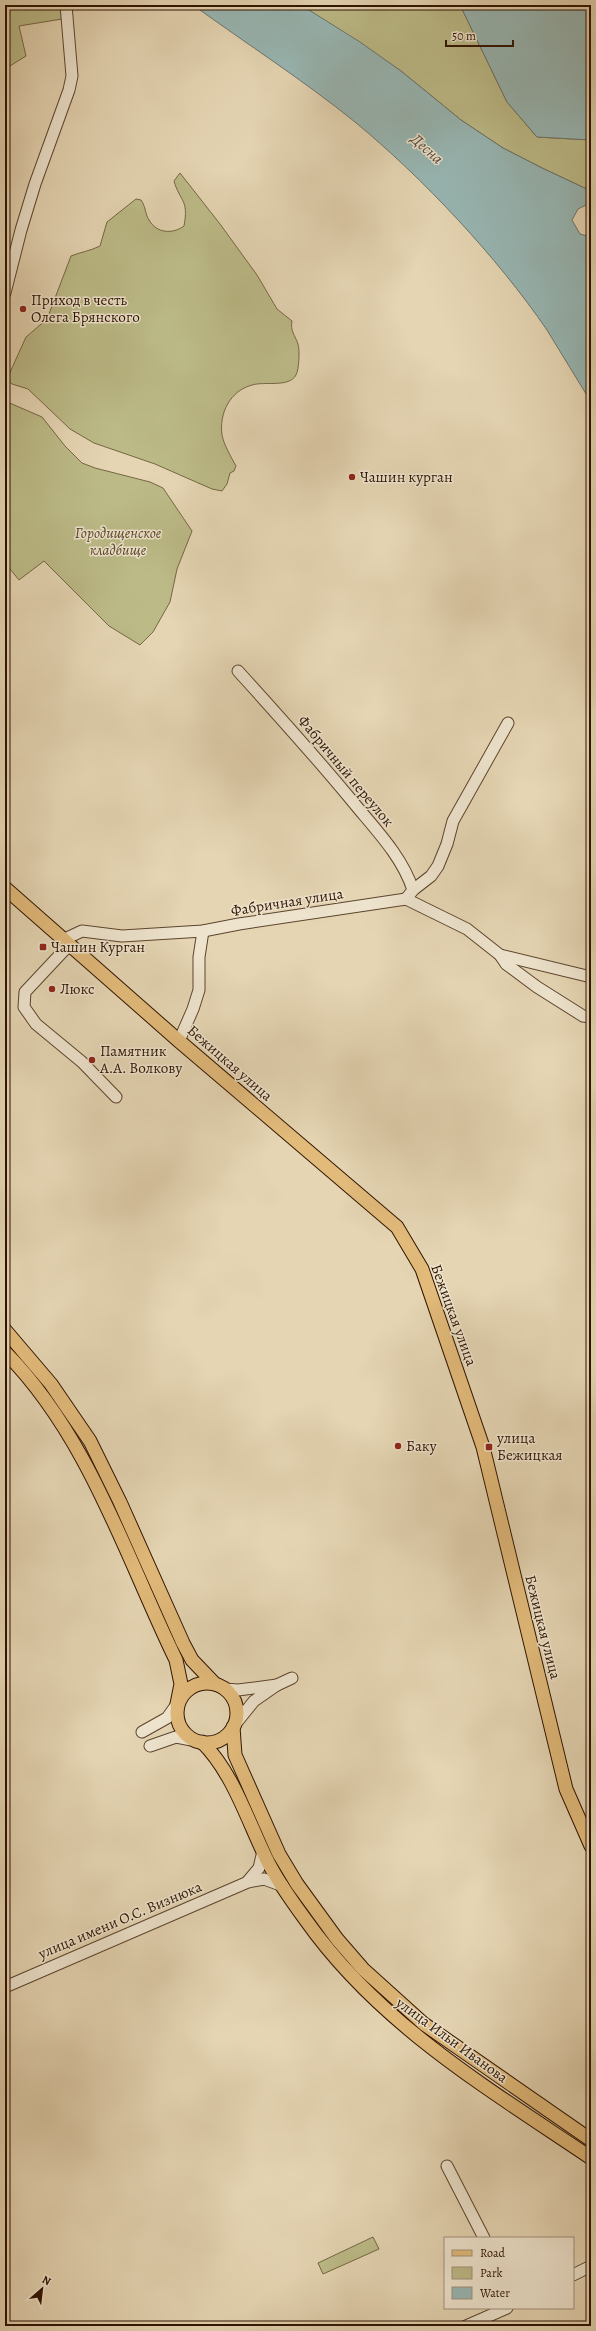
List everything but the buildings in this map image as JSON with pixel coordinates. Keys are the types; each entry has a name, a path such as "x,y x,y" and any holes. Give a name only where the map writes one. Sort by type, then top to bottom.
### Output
{"main road":[{"name":"Бежицкая улица","path":"5,888 179,1041 397,1227 422,1269 483,1447 566,1789 591,1846"},
{"path":"5,1330 51,1384 90,1441 120,1502 183,1644 192,1660 235,1702 237,1710 233,1727 220,1740 202,1742 192,1739 181,1728 176,1714 181,1684 176,1660 101,1495 77,1448 59,1420 39,1392 5,1352"},
{"path":"178,1704 188,1689 205,1682 219,1686"},
{"name":"улица Ильи Иванова","path":"233,1727 235,1755 279,1854 297,1884 337,1940 374,1980 424,2024 591,2140"},
{"name":"улица Ильи Иванова","path":"202,1742 217,1758 263,1851 283,1886 327,1948 354,1980 383,2009 443,2057 591,2158"}],"street":[{"path":"5,293 21,230 35,184 69,90 72,76 66,5"},
{"name":"Фабричный переулок","path":"238,671 309,749 391,848 408,875 413,890"},
{"path":"508,723 453,821 447,844 438,866 431,876 413,890 406,899 467,929 500,955 506,964 537,987 583,1016 591,1017"},
{"name":"Фабричная улица","path":"67,942 82,931 122,936 203,931 239,924 406,899"},
{"path":"179,1041 193,1009 198,990 199,957 203,931"},
{"path":"67,942 25,992 24,1007 36,1024 82,1062 116,1097"},
{"path":"500,955 591,977"},
{"path":"219,1686 238,1690 277,1684 292,1678"},
{"path":"233,1727 254,1701 277,1684"},
{"path":"142,1732 162,1721 178,1704"},
{"path":"150,1746 176,1737 202,1742"},
{"path":"248,1882 259,1868 263,1851"},
{"path":"248,1882 264,1879 283,1886"},
{"name":"улица имени О.С. Визнюка","path":"5,1987 248,1882"},
{"path":"447,2166 483,2237"},
{"path":"574,2274 591,2266"},
{"path":"466,2326 505,2309"}],"green space":[{"path":"61,5 62,19 19,26 26,56 5,69 5,6"},
{"path":"301,5 460,5 507,102 537,137 591,140 591,191 503,148 461,120 401,71"},
{"path":"180,173 257,275 277,309 292,321 292,330 299,347 298,369 293,379 282,383 257,384 244,388 232,398 224,411 222,419 222,435 226,447 236,466 234,471 230,473 227,484 222,491 212,489 155,464 94,443 70,429 28,389 12,384 7,379 26,337 47,319 71,256 100,246 107,222 136,199 141,200 148,218 152,225 156,228 170,231 180,229 184,226 185,205 174,181"},
{"name":"Городищенское кладбище","path":"5,401 42,417 65,446 82,463 95,468 150,482 163,488 192,531 177,569 170,602 153,632 140,645 109,626 44,561 19,580 5,563"},
{"path":"373,2237 379,2249 323,2274 318,2263"}],"water":[{"name":"Десна","path":"193,5 301,5 360,42 401,71 461,120 503,148 591,191 591,208 586,205 578,209 572,220 580,234 591,237 591,402 547,330 527,302 458,220 407,168 355,122 295,77"},
{"path":"460,5 591,5 591,140 537,137 507,102"}],"place":[{"name":"Приход в честь Олега Брянского","path":"23,309"},
{"name":"Чашин курган","path":"352,477"},
{"name":"Чашин Курган","path":"43,947"},
{"name":"Люкс","path":"52,989"},
{"name":"Памятник А.А. Волкову","path":"92,1060"},
{"name":"Баку","path":"398,1446"},
{"name":"улица Бежицкая","path":"489,1447"}]}
